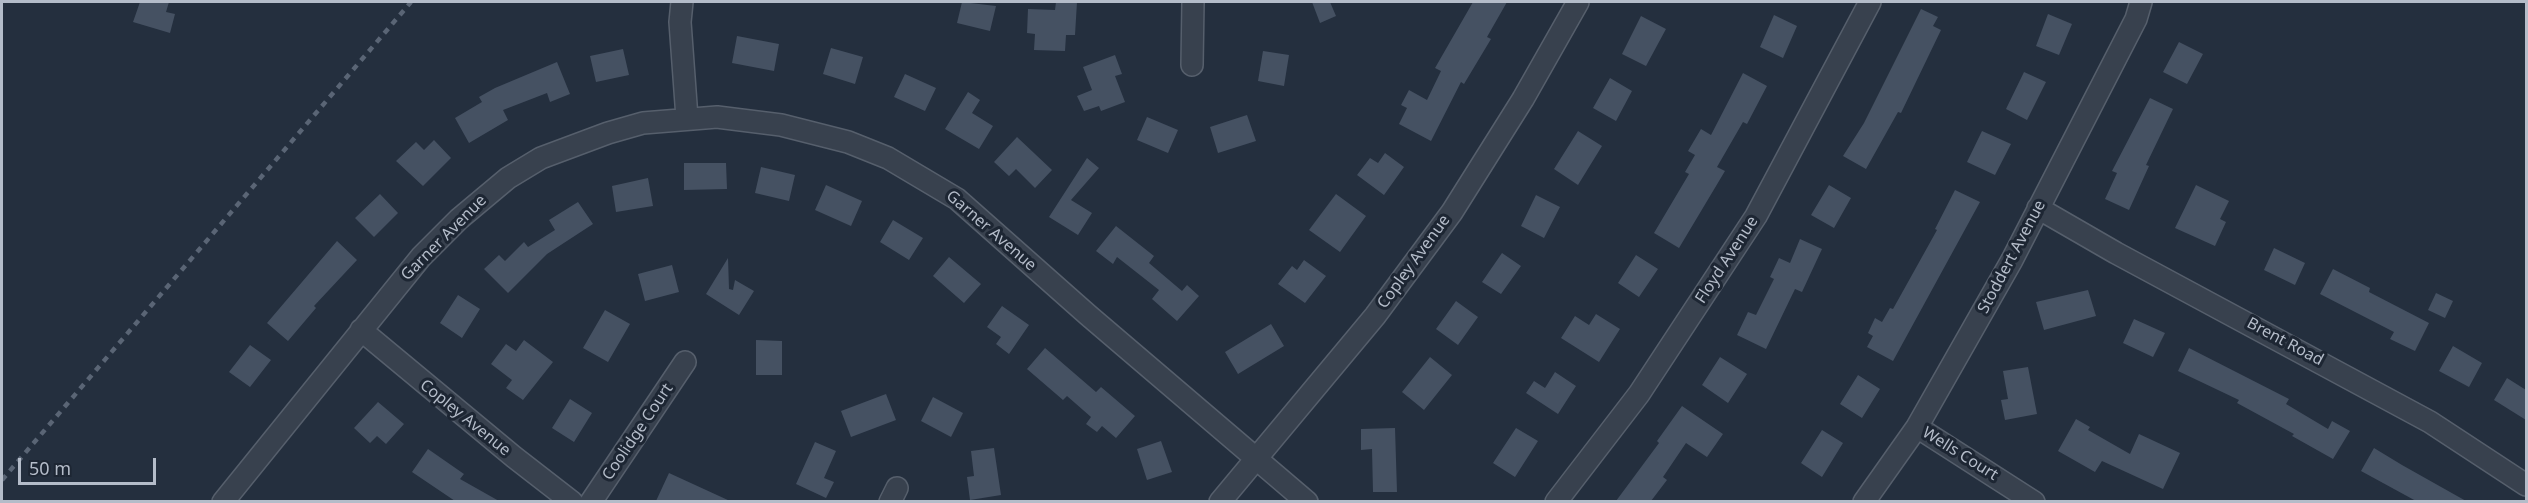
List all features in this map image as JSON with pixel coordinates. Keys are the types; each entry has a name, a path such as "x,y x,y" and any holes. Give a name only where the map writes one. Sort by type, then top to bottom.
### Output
{"street":[{"path":"682,2 680,22 687,118"},
{"path":"1192,65 1193,2"},
{"name":"Copley Avenue","path":"1220,501 1376,316 1452,212 1523,99 1578,2"},
{"name":"Floyd Avenue","path":"1556,501 1639,394 1756,216 1870,2"},
{"name":"Stoddert Avenue","path":"1864,501 1917,427 2038,208 2136,19 2141,2"},
{"name":"Garner Avenue","path":"223,501 421,257 459,219 508,178 541,158 578,143 642,123 687,118 758,121 803,129 848,142 920,175 957,199 1307,501"},
{"name":"Brent Road","path":"2038,208 2116,253 2397,404 2526,485"},
{"name":"Copley Avenue","path":"361,330 514,457 572,501"},
{"name":"Coolidge Court","path":"591,501 684,362"},
{"name":"Wells Court","path":"1917,427 2034,501"}],"building":[{"path":"140,2 169,2 166,12 175,14 170,33 133,22"},
{"path":"962,2 996,6 990,31 957,23"},
{"path":"1056,2 1077,2 1075,35 1066,35 1065,51 1034,50 1035,34 1027,33 1028,9 1055,10"},
{"path":"1312,2 1330,2 1336,16 1320,23"},
{"path":"1473,2 1507,2 1487,37 1491,39 1464,84 1461,82 1431,141 1399,124 1407,108 1401,105 1409,90 1427,100 1441,71 1435,68"},
{"path":"1921,9 1938,17 1933,26 1941,30 1901,113 1898,112 1866,169 1843,156 1864,123"},
{"path":"2048,14 2072,24 2059,55 2036,46"},
{"path":"1774,15 1797,26 1783,58 1760,47"},
{"path":"1641,16 1666,29 1646,66 1622,54"},
{"path":"737,36 779,44 774,71 732,63"},
{"path":"2179,42 2203,54 2187,84 2163,72"},
{"path":"831,48 863,57 855,84 823,74"},
{"path":"623,49 629,75 596,82 590,56"},
{"path":"1263,51 1289,55 1284,86 1258,81"},
{"path":"1115,55 1122,74 1115,76 1125,102 1101,111 1099,106 1084,111 1077,96 1092,90 1083,67"},
{"path":"557,62 570,94 550,102 547,93 503,110 508,120 469,143 455,118 482,102 479,97 495,88"},
{"path":"2024,72 2046,82 2027,120 2006,109"},
{"path":"1743,73 1767,86 1747,124 1743,122 1717,167 1725,171 1679,248 1654,233 1689,174 1685,172 1695,155 1688,151 1701,129 1711,135"},
{"path":"905,74 936,88 925,111 894,97"},
{"path":"1610,78 1632,91 1616,121 1593,108"},
{"path":"968,92 980,100 972,113 993,126 979,149 945,129"},
{"path":"2150,98 2173,109 2146,165 2149,166 2129,210 2105,199 2117,173 2112,171"},
{"path":"1247,115 1256,141 1218,153 1210,127"},
{"path":"1147,117 1178,130 1168,153 1137,140"},
{"path":"1578,131 1602,146 1578,185 1554,169"},
{"path":"1982,131 2011,144 1995,175 1967,162"},
{"path":"1017,137 1052,170 1035,188 1016,169 1009,176 994,162"},
{"path":"434,140 451,158 423,186 396,161 416,142 424,150"},
{"path":"1385,153 1404,167 1384,195 1357,175 1370,158 1378,163"},
{"path":"1087,158 1099,168 1071,200 1092,213 1078,235 1049,217"},
{"path":"684,163 726,163 727,189 684,190"},
{"path":"761,167 795,175 789,201 755,193"},
{"path":"648,178 653,206 616,212 612,186"},
{"path":"826,185 862,201 851,226 815,210"},
{"path":"1829,185 1851,198 1834,228 1811,215"},
{"path":"2196,185 2229,201 2220,219 2226,222 2215,246 2175,228"},
{"path":"1955,190 1980,202 1893,361 1867,347 1873,336 1868,333 1875,318 1882,322 1890,308 1893,309 1937,230 1935,229"},
{"path":"380,194 398,213 374,237 355,218"},
{"path":"1336,194 1366,216 1340,252 1309,230"},
{"path":"1536,195 1560,207 1544,238 1521,226"},
{"path":"578,202 593,224 547,254 508,293 484,269 499,255 505,261 524,242 528,247 555,230 549,220"},
{"path":"893,220 923,238 909,260 880,242"},
{"path":"1116,226 1154,256 1149,263 1182,291 1187,285 1199,296 1177,321 1152,299 1159,290 1117,257 1113,264 1096,251"},
{"path":"1800,239 1822,249 1802,292 1795,289 1766,349 1737,335 1748,312 1756,315 1774,279 1770,277 1779,258 1790,263"},
{"path":"337,241 357,260 314,306 316,308 288,341 267,323"},
{"path":"2274,248 2305,263 2295,285 2264,270"},
{"path":"1502,253 1521,266 1501,294 1482,282"},
{"path":"1636,255 1658,269 1639,297 1618,283"},
{"path":"949,257 981,284 964,303 933,276"},
{"path":"728,258 729,289 733,290 735,280 754,291 739,315 706,294"},
{"path":"1304,260 1326,276 1305,303 1278,284 1292,266 1297,270"},
{"path":"672,265 679,292 645,301 638,274"},
{"path":"2333,269 2370,288 2369,292 2429,323 2415,351 2390,339 2394,332 2320,294"},
{"path":"2088,290 2096,316 2044,330 2036,302"},
{"path":"2436,293 2453,301 2445,318 2428,310"},
{"path":"458,295 480,309 462,338 440,323"},
{"path":"1456,301 1478,317 1458,345 1436,329"},
{"path":"1002,306 1029,325 1009,354 996,344 1001,337 987,327"},
{"path":"605,310 630,324 608,362 583,348"},
{"path":"1596,314 1620,329 1599,362 1561,338 1575,316 1589,325"},
{"path":"2134,319 2165,333 2153,357 2123,343"},
{"path":"1271,324 1284,346 1238,374 1225,352"},
{"path":"524,340 553,362 523,400 506,388 512,380 491,364 506,344 516,351"},
{"path":"756,340 782,341 782,375 756,375"},
{"path":"250,345 271,360 250,387 229,372"},
{"path":"2453,346 2482,363 2469,387 2439,371"},
{"path":"1045,348 1096,392 1101,387 1135,416 1116,438 1102,426 1097,432 1086,424 1091,417 1067,396 1063,400 1027,369"},
{"path":"2189,348 2289,399 2286,404 2328,429 2332,421 2350,431 2333,459 2292,436 2294,434 2237,403 2239,400 2178,371"},
{"path":"1430,357 1452,375 1424,410 1402,392"},
{"path":"1720,357 1747,374 1728,403 1702,385"},
{"path":"2028,367 2037,414 2005,420 2001,400 2008,399 2003,371"},
{"path":"1555,372 1576,386 1558,414 1526,393 1534,381 1545,388"},
{"path":"1858,375 1880,389 1862,418 1840,404"},
{"path":"2507,378 2526,390 2526,420 2494,400"},
{"path":"886,394 896,420 851,437 841,411"},
{"path":"933,397 963,413 951,437 921,421"},
{"path":"570,399 592,413 574,442 552,428"},
{"path":"378,402 404,424 386,444 377,436 370,443 354,428"},
{"path":"1682,406 1723,434 1707,457 1686,443 1663,477 1667,480 1651,501 1616,501 1659,443 1657,441"},
{"path":"2076,419 2090,427 2088,430 2130,454 2139,434 2180,453 2163,489 2102,461 2095,472 2058,451"},
{"path":"1395,428 1397,492 1373,492 1372,449 1361,450 1361,429"},
{"path":"1516,428 1538,441 1515,477 1493,463"},
{"path":"1822,430 1843,443 1822,477 1801,463"},
{"path":"1161,441 1172,472 1147,480 1137,449"},
{"path":"815,442 836,451 824,478 834,482 826,498 796,484"},
{"path":"994,448 1001,495 970,500 967,477 974,476 971,451"},
{"path":"2374,448 2466,501 2416,501 2361,471"},
{"path":"428,449 464,474 460,479 499,501 455,501 412,472"},
{"path":"669,473 730,501 656,501"}],"railway":[{"path":"2,480 411,2"}]}
